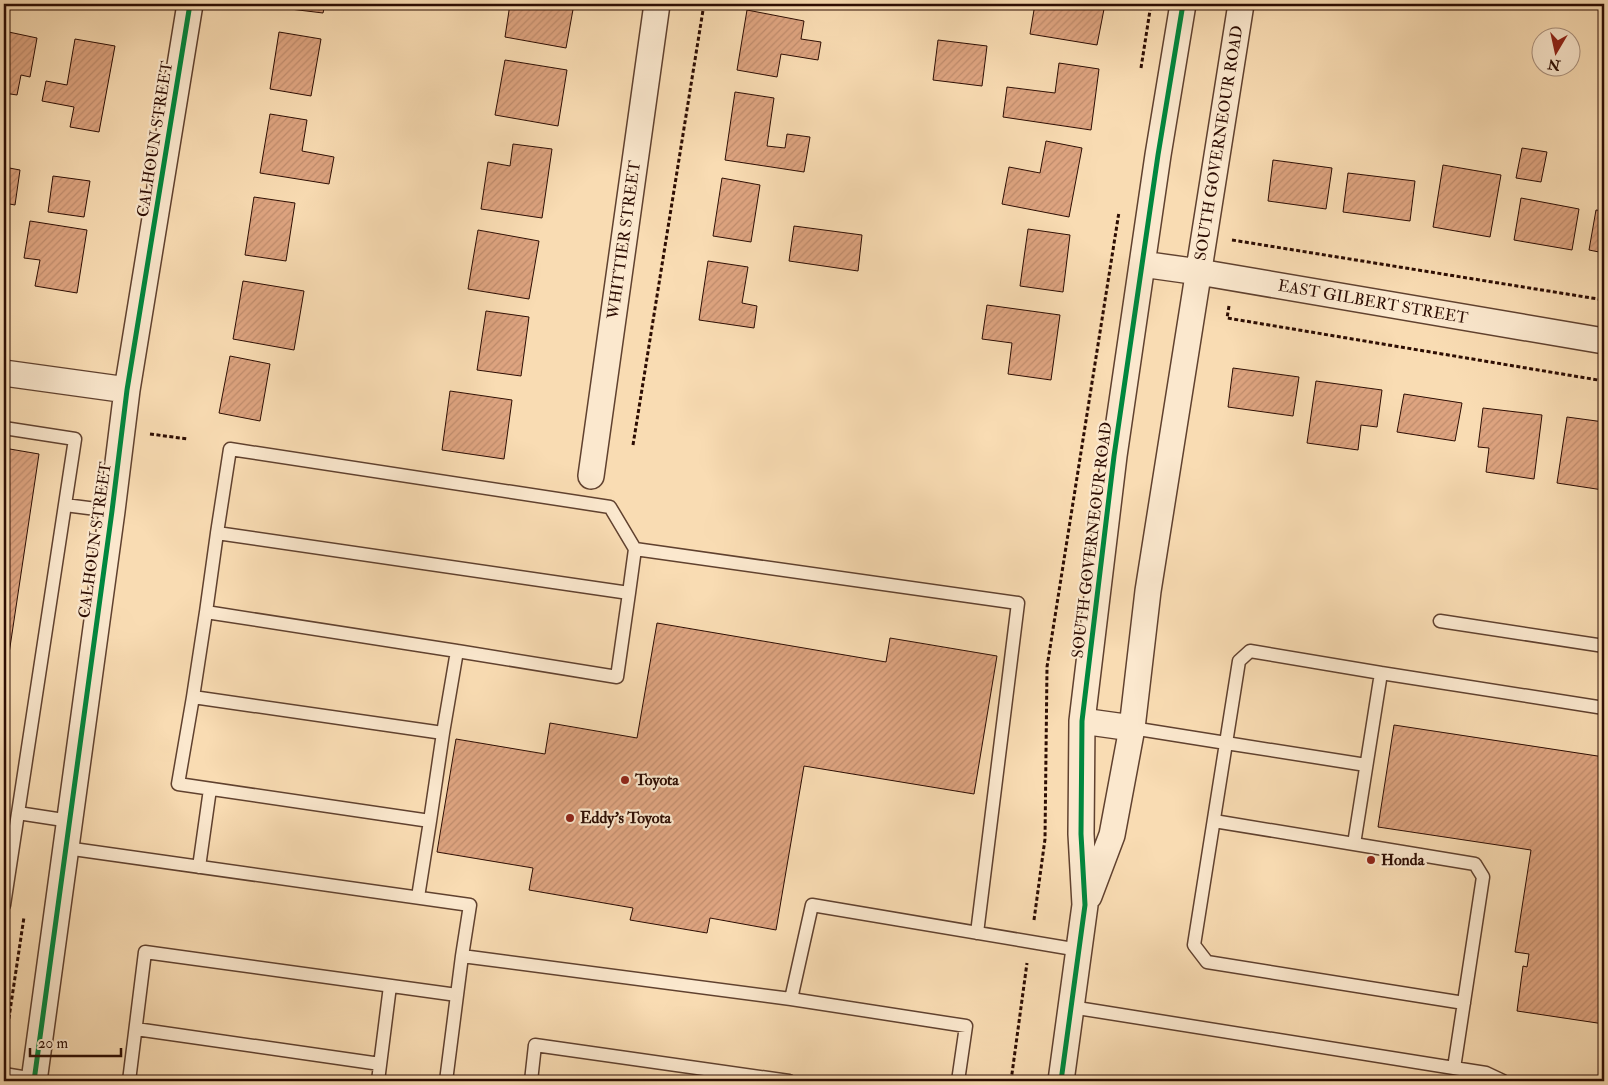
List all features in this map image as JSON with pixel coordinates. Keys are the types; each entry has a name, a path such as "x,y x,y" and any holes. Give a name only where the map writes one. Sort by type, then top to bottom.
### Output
{"street":[{"name":"CALHOUN STREET","path":"34,1080 127,390 190,4"},
{"name":"WHITTIER STREET","path":"591,476 657,4"},
{"name":"SOUTH GOVERNEOUR ROAD","path":"1060,1081 1085,905 1081,834 1082,720 1114,456 1142,264 1184,4"},
{"name":"SOUTH GOVERNEOUR ROAD","path":"1085,905 1112,835 1132,728 1148,591 1241,4"},
{"name":"EAST GILBERT STREET","path":"1142,264 1200,272 1604,341"},
{"path":"4,373 127,390"},
{"path":"1082,720 1132,728"}],"lane":[{"path":"4,428 75,439 4,905"},
{"path":"206,612 617,677 636,549 610,507 230,448 193,697 178,784 430,821"},
{"path":"66,505 112,511"},
{"path":"217,533 629,593"},
{"path":"636,549 1018,603 977,933"},
{"path":"1440,621 1604,646"},
{"path":"418,897 457,651"},
{"path":"1464,1003 1207,962 1194,945 1238,661 1250,651 1604,708"},
{"path":"1354,844 1381,673"},
{"path":"193,697 444,733"},
{"path":"1132,728 1366,765"},
{"path":"199,867 210,789"},
{"path":"18,813 70,821"},
{"path":"1214,821 1475,864 1484,877 1454,1068"},
{"path":"66,848 470,905 446,1081"},
{"path":"791,999 812,905 1079,950"},
{"path":"129,1081 145,952 457,995"},
{"path":"462,956 791,999 966,1026 958,1081"},
{"path":"378,1081 390,986"},
{"path":"1071,1006 1486,1073 1503,1081"},
{"path":"136,1029 380,1064"},
{"path":"531,1081 535,1045 789,1081"},
{"path":"4,1074 34,1080"}],"path":[{"path":"633,445 704,4"},
{"path":"1117,221 1148,226"},
{"path":"1205,235 1604,300"},
{"path":"1240,241 1227,318 1604,381"}],"building":[{"path":"282,4 325,4 323,13 282,8"},
{"path":"510,4 574,4 566,48 505,37"},
{"path":"1035,4 1105,4 1097,45 1030,34"},
{"path":"747,10 804,21 801,39 821,42 818,60 781,54 777,77 737,70"},
{"path":"4,31 37,38 30,77 21,75 17,95 4,93"},
{"path":"279,32 321,39 311,96 270,89"},
{"path":"75,39 115,46 99,132 70,127 74,107 42,101 46,81 67,85"},
{"path":"938,40 987,46 982,86 933,80"},
{"path":"505,60 567,70 558,126 495,115"},
{"path":"1059,63 1099,69 1091,130 1003,117 1007,87 1055,93"},
{"path":"735,92 774,98 767,146 785,148 787,134 810,137 804,172 725,160"},
{"path":"270,114 307,120 302,151 334,157 329,184 260,173"},
{"path":"1046,141 1082,148 1069,217 1002,204 1009,167 1040,173"},
{"path":"513,144 552,149 542,218 481,209 488,162 510,166"},
{"path":"1522,148 1547,152 1541,182 1516,178"},
{"path":"1273,160 1332,168 1326,209 1268,201"},
{"path":"1443,165 1501,175 1490,237 1433,227"},
{"path":"4,167 20,170 15,205 4,203"},
{"path":"1348,173 1415,181 1410,221 1343,212"},
{"path":"53,176 90,181 84,217 48,212"},
{"path":"722,178 760,185 751,242 713,236"},
{"path":"254,197 295,203 286,261 245,255"},
{"path":"1521,198 1579,209 1572,250 1514,240"},
{"path":"1596,210 1604,211 1604,253 1589,250"},
{"path":"30,221 87,230 77,293 35,286 40,260 24,258"},
{"path":"794,226 862,235 858,271 789,261"},
{"path":"1028,229 1070,235 1063,292 1020,286"},
{"path":"478,230 539,241 529,299 468,289"},
{"path":"708,261 748,267 742,303 757,306 754,328 699,320"},
{"path":"243,281 304,291 294,350 233,339"},
{"path":"987,305 1060,315 1051,380 1008,374 1012,343 982,339"},
{"path":"486,311 529,317 521,376 477,370"},
{"path":"230,356 270,364 260,421 219,413"},
{"path":"1233,368 1299,377 1293,416 1228,407"},
{"path":"1316,381 1382,390 1377,427 1361,425 1358,450 1307,443"},
{"path":"450,391 512,400 504,459 442,450"},
{"path":"1404,394 1462,403 1455,441 1397,432"},
{"path":"1483,408 1542,415 1534,479 1486,472 1489,448 1478,447"},
{"path":"1567,417 1604,422 1603,490 1557,483"},
{"path":"4,448 39,454 4,687"},
{"name":"Toyota","path":"657,623 886,662 890,638 997,656 974,794 804,766 776,930 710,918 707,933 630,920 633,908 529,890 533,868 437,852 456,739 545,754 550,723 637,738"},
{"name":"Honda","path":"1394,725 1604,757 1604,1024 1517,1011 1523,966 1527,967 1529,954 1515,952 1531,850 1378,827"}],"cycle path":[{"path":"34,1081 127,390 190,4"},
{"path":"1061,1081 1085,905 1081,834 1082,721 1114,456 1158,155 1183,4"}],"place":[{"name":"Toyota","path":"625,780"},
{"name":"Eddy's Toyota","path":"570,818"},
{"name":"Honda","path":"1371,860"}]}
